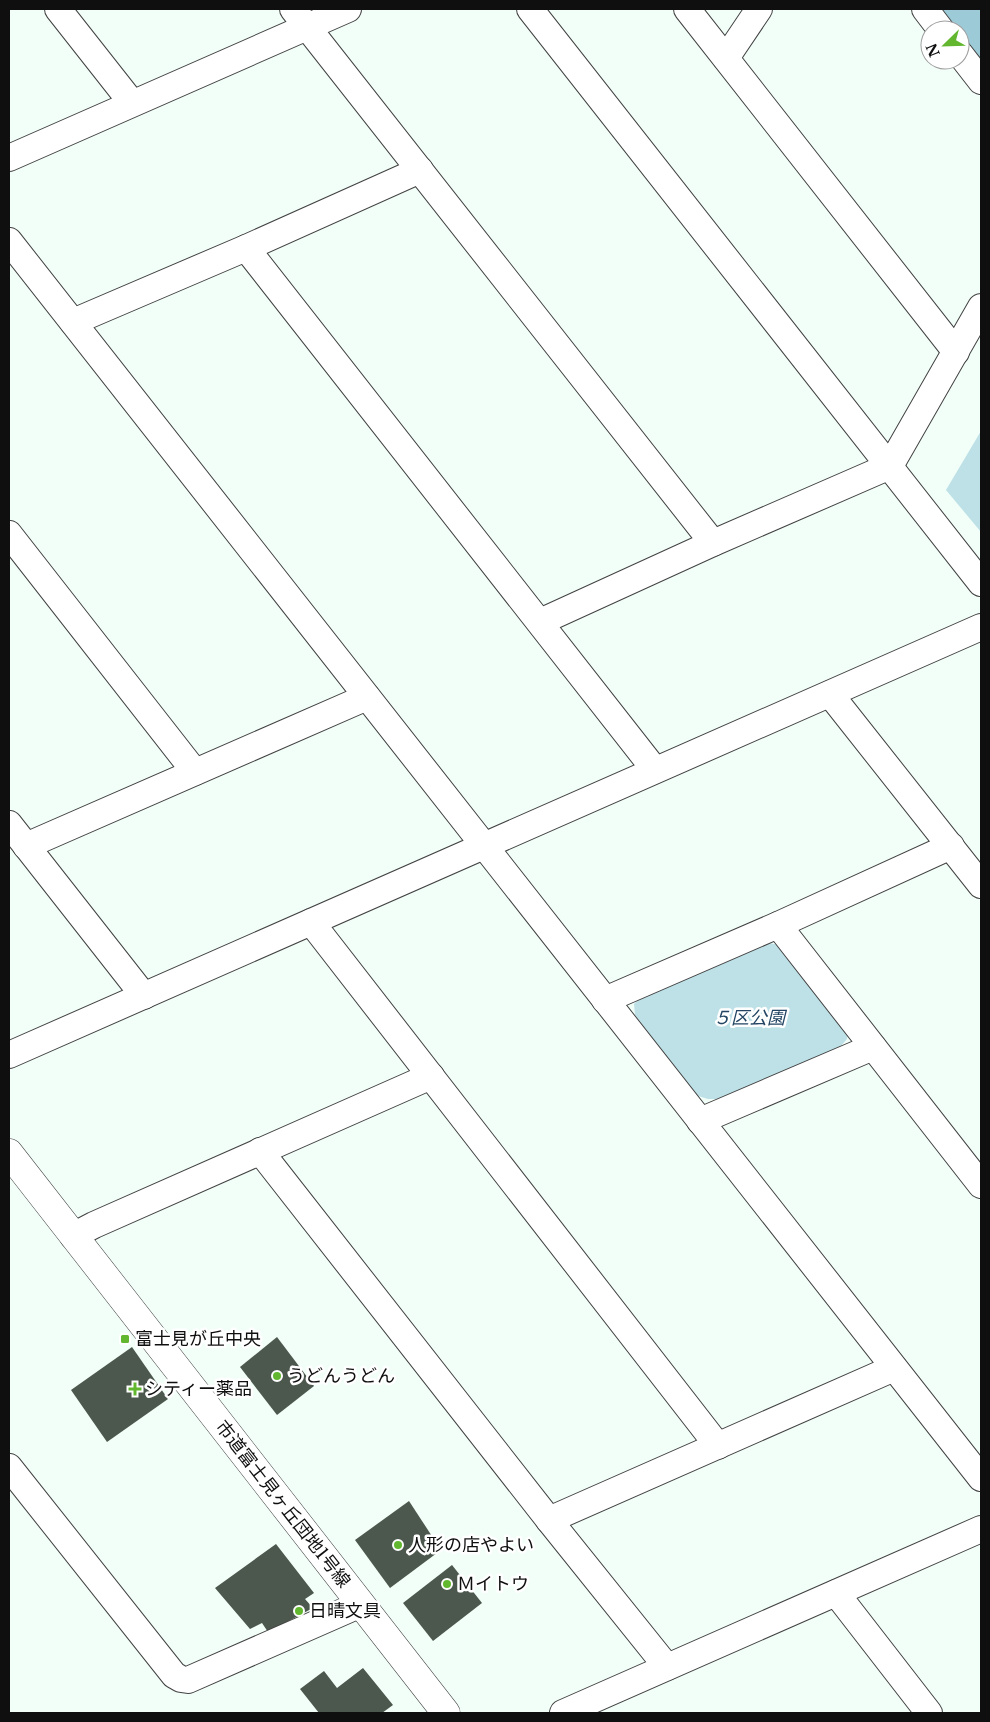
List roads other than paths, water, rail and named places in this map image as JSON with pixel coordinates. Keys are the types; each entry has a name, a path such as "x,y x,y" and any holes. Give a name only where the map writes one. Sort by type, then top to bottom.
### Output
{"street":[{"path":"58,9 132,103"},
{"path":"9,158 132,103 300,18 348,9"},
{"path":"530,9 981,583"},
{"path":"688,9 956,352"},
{"path":"726,58 759,9"},
{"path":"925,9 933,20"},
{"path":"300,18 713,544"},
{"path":"970,67 981,81"},
{"path":"73,322 246,248 420,170"},
{"path":"9,241 981,1478"},
{"path":"246,248 655,770"},
{"path":"540,622 890,466 981,307"},
{"path":"9,534 195,772"},
{"path":"9,1055 981,627"},
{"path":"830,694 981,885"},
{"path":"26,846 367,697"},
{"path":"9,824 144,996"},
{"path":"605,1000 778,925 951,846"},
{"path":"311,922 718,1446"},
{"path":"778,925 981,1184"},
{"path":"700,1121 873,1047"},
{"path":"73,1236 431,1076"},
{"path":"260,1151 549,1520 667,1667"},
{"name":"市道富士見ヶ丘団地1号線","path":"9,1153 446,1713"},
{"path":"549,1520 894,1368"},
{"path":"9,1467 174,1675 180,1680 188,1680 361,1604"},
{"path":"563,1713 981,1529"},
{"path":"836,1593 929,1713"}],"place":[{"name":"富士見が丘中央","path":"125,1339"},
{"name":"うどんうどん","path":"277,1376"},
{"name":"シティー薬品","path":"135,1389"},
{"name":"人形の店やよい","path":"398,1545"},
{"name":"Ｍイトウ","path":"447,1584"},
{"name":"日晴文具","path":"299,1611"}],"park label":[{"name":"５区公園","path":"749,1018"}]}
